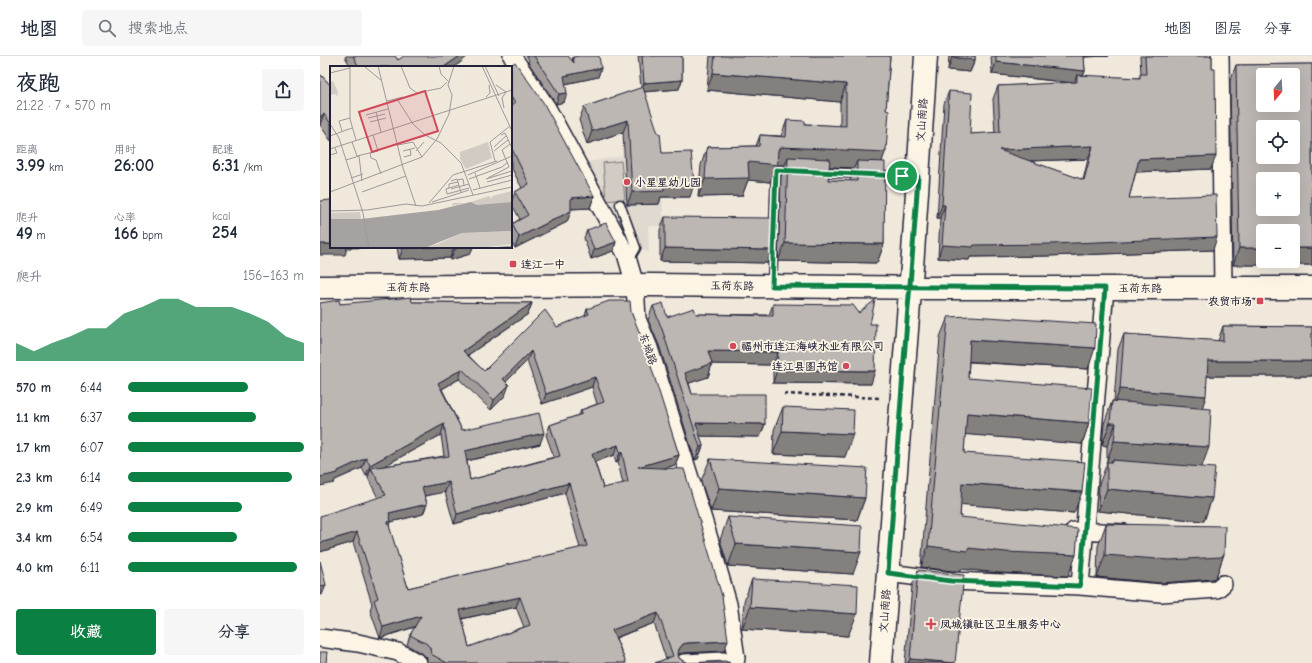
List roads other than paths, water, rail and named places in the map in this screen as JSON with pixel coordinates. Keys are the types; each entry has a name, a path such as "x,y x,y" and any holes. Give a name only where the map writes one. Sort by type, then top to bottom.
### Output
{"main road":[{"name":"文山南路","path":"881,663 926,56"},
{"name":"玉荷东路","path":"320,287 635,285 910,288 1312,288"}],"street":[{"name":"东城路","path":"512,56 554,121 629,260 635,285 637,319 649,348 728,604 736,658 735,663"},
{"path":"1220,56 1223,288"},
{"path":"1080,586 1090,472 1103,414 1089,388 1105,288"},
{"path":"1062,530 1140,533"},
{"path":"888,573 951,581 1080,586 1161,593 1217,589 1223,584"},
{"path":"320,638 358,643 398,652 418,663"},
{"path":"684,663 723,661 727,663"}],"lane":[{"path":"772,286 776,170 918,177"},
{"path":"620,204 636,248 629,260"}],"place":[{"name":"小星星幼儿园","path":"627,182"},
{"name":"连江一中","path":"513,264"},
{"name":"农贸市场","path":"1260,301"},
{"name":"福州市连江海峡水业有限公司","path":"733,346"},
{"name":"连江县图书馆","path":"846,366"},
{"name":"凤城镇社区卫生服务中心","path":"931,624"}]}
